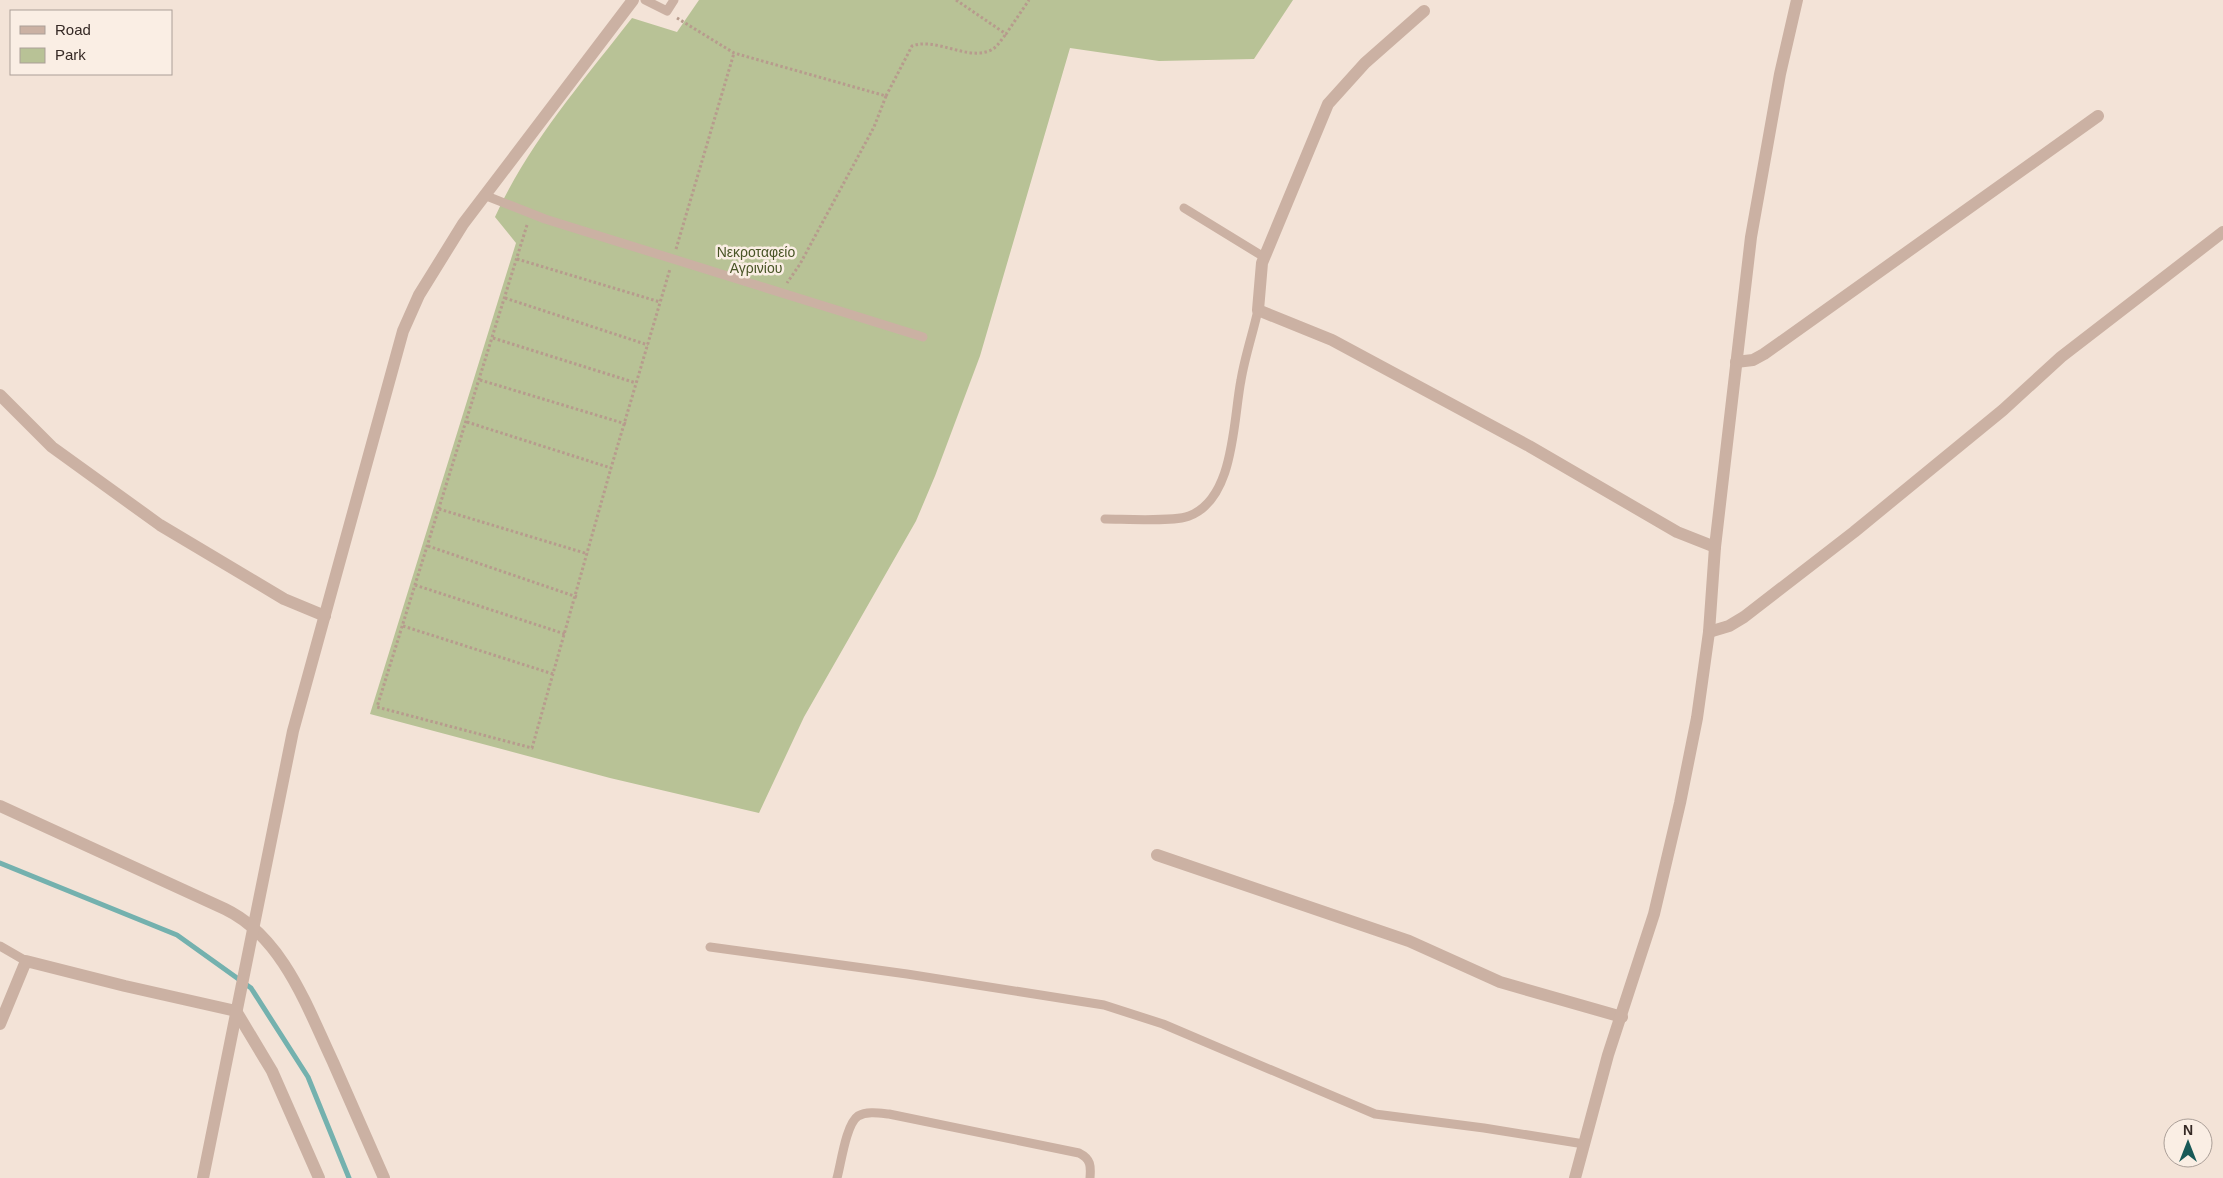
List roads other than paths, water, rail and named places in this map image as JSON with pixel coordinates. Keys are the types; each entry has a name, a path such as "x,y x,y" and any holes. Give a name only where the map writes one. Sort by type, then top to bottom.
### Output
{"street":[{"path":"202,1178 293,731 403,331 419,295 440,259 484,195 632,0"},
{"path":"1575,1178 1608,1055 1622,1017 1654,914 1680,803 1697,718 1709,632 1715,547 1755,215 1780,74 1796,0"},
{"path":"1424,11 1365,63 1328,104 1264,257 1260,271 1258,310 1332,340 1529,446 1677,532 1715,547"},
{"path":"1736,362 1753,360 1764,354 2098,116"},
{"path":"1709,632 1729,626 1744,617 1854,532 2003,410 2061,357 2223,232"},
{"path":"0,395 52,447 160,525 284,599 325,616"},
{"path":"0,806 231,912 254,928 280,959 299,991 384,1178"},
{"path":"1158,855 1409,942 1500,982 1622,1017"},
{"path":"0,1024 26,961 236,1011 272,1071 318,1178"}],"lane":[{"path":"645,0 667,11 674,0"},
{"path":"484,195 530,214 923,337"},
{"path":"1184,208 1264,257"},
{"path":"1105,519 1183,518 1197,512 1212,497 1228,464 1244,367 1258,310"},
{"path":"0,946 26,961"},
{"path":"710,947 907,974 1104,1005 1163,1024 1375,1114 1484,1128 1584,1144"},
{"path":"837,1178 851,1123 858,1116 868,1113 889,1114 1079,1153 1087,1157 1091,1166 1090,1178"}],"waterway":[{"path":"0,863 177,935 251,988 308,1077 349,1178"}],"park label":[{"name":"Νεκροταφείο Αγρινίου","path":"756,260"}]}
